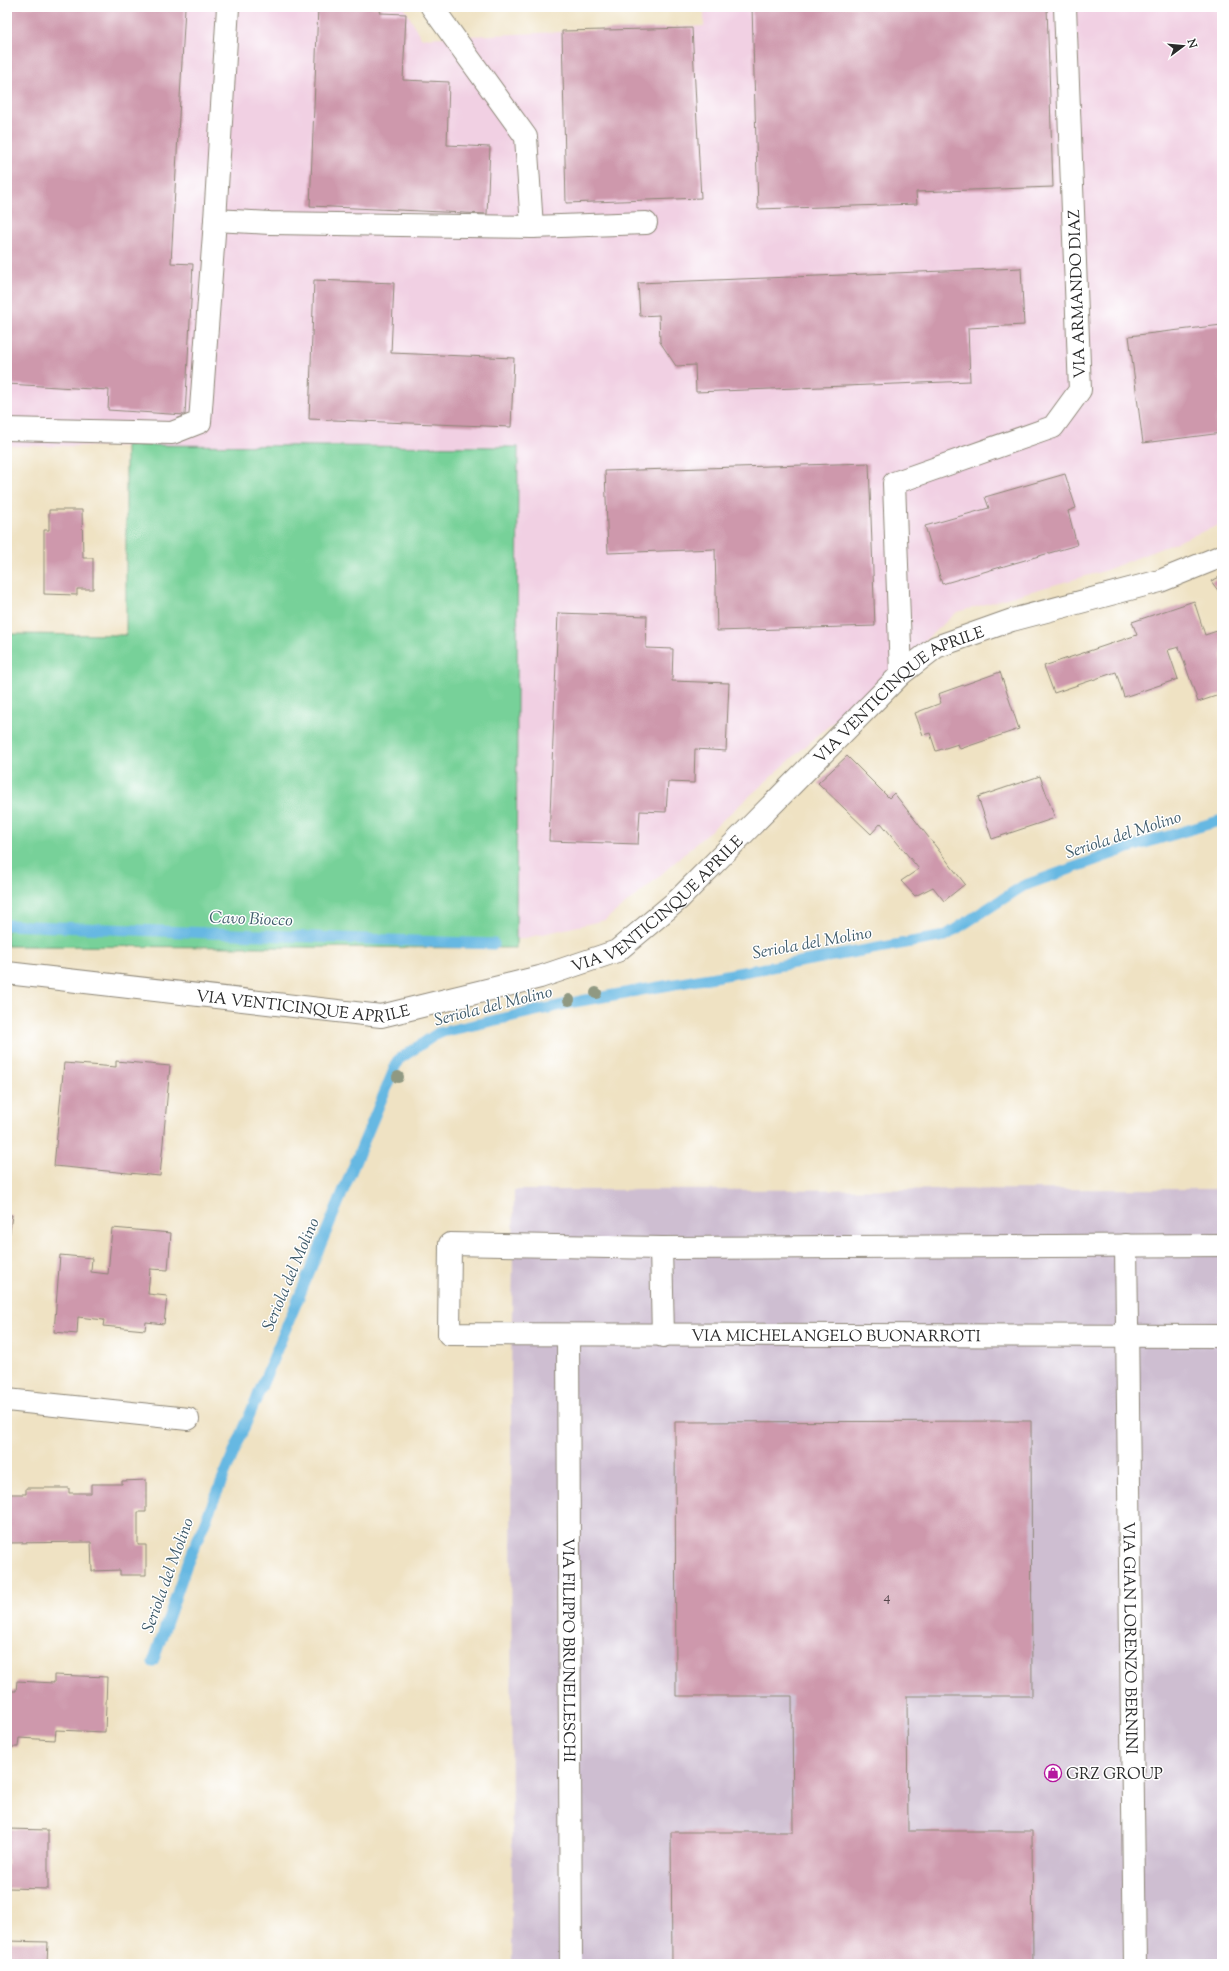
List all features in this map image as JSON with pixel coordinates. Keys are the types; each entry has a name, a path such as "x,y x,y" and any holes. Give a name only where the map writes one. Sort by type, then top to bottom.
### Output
{"street":[{"path":"7,429 172,433 200,422 215,220 228,7"},
{"path":"432,7 526,137 532,228"},
{"name":"VIA ARMANDO DIAZ","path":"901,674 894,483 1053,428 1080,390 1065,7"},
{"path":"215,220 532,228 646,223"},
{"name":"VIA VENTICINQUE APRILE","path":"7,973 381,1016 540,977 617,951 679,899 901,674 936,647 1012,620 1160,581 1222,556"},
{"name":"VIA MICHELANGELO BUONARROTI","path":"662,1248 450,1244 449,1334 568,1336 1222,1336"},
{"path":"663,1336 662,1248 1222,1244"},
{"name":"VIA GIAN LORENZO BERNINI","path":"1126,1245 1134,1964"},
{"name":"VIA FILIPPO BRUNELLESCHI","path":"568,1336 571,1964"},
{"path":"7,1400 188,1419"}],"shaded area":[{"path":"7,7 404,7 421,38 704,26 704,7 1222,7 1222,524 1104,571 957,612 648,886 605,920 516,940 517,447 7,446"},
{"path":"1222,1189 1222,1964 512,1964 511,1377 514,1190"}],"green space":[{"path":"126,445 518,447 516,948 7,946 7,634 126,635"}],"building":[{"path":"7,7 185,7 171,263 193,264 185,415 108,410 109,390 7,384"},
{"path":"318,7 381,7 380,13 406,14 403,80 449,82 447,145 490,147 487,214 310,206"},
{"path":"752,7 1047,7 1053,187 916,192 917,204 758,209"},
{"path":"692,28 701,198 566,203 562,31"},
{"path":"1021,268 1024,325 968,328 970,381 696,392 695,365 676,366 660,342 659,315 640,316 638,283"},
{"path":"314,280 394,283 391,353 514,358 511,427 309,419"},
{"path":"1222,325 1222,433 1143,443 1129,336"},
{"path":"869,463 875,626 717,631 715,549 608,553 605,471"},
{"path":"1065,474 1076,508 1068,511 1077,545 942,584 925,526 989,508 985,497"},
{"path":"49,510 82,510 83,558 93,558 93,589 77,589 77,595 44,594 44,530 49,530"},
{"path":"1222,576 1222,596 1211,581"},
{"path":"1194,601 1205,635 1220,630 1222,636 1222,694 1198,702 1179,647 1168,650 1178,679 1124,697 1116,672 1054,693 1044,666 1137,635 1132,622"},
{"path":"558,613 647,616 646,648 673,649 672,681 729,683 726,751 695,749 694,783 668,782 666,812 640,811 638,844 549,841"},
{"path":"1000,672 1019,729 960,749 958,744 936,751 930,733 923,735 915,713 941,703 938,694"},
{"path":"847,756 889,798 894,793 965,884 944,901 933,887 915,896 901,881 919,869 881,823 871,834 818,783"},
{"path":"1040,776 1055,818 992,839 978,797"},
{"path":"116,1061 170,1066 160,1176 54,1166 64,1063 116,1067"},
{"path":"7,1215 12,1215 8,1246 7,1246"},
{"path":"112,1228 171,1233 168,1270 150,1269 148,1294 167,1296 164,1324 146,1322 145,1330 103,1326 104,1320 78,1317 77,1334 54,1332 60,1255 92,1258 91,1272 108,1274"},
{"path":"1031,1421 1032,1696 907,1696 908,1831 1032,1831 1033,1964 672,1964 671,1832 793,1832 792,1696 676,1696 675,1422"},
{"path":"146,1480 146,1512 138,1512 138,1545 146,1545 146,1575 120,1575 120,1570 92,1571 91,1542 7,1543 7,1494 26,1494 26,1488 69,1488 69,1493 91,1493 91,1484 122,1484 122,1481"},
{"path":"54,1675 107,1677 105,1732 56,1730 55,1740 19,1738 18,1747 7,1747 7,1691 16,1691 17,1681 54,1683"},
{"path":"7,1829 48,1830 48,1889 7,1888"},
{"path":"7,1941 48,1942 47,1964 7,1964"}],"waterway":[{"name":"Seriola del Molino","path":"153,1662 186,1567 398,1060 438,1033 580,1001 945,936 1023,886 1128,848 1222,820"},
{"name":"Cavo Biocco","path":"7,925 494,944"}],"place":[{"name":"GRZ GROUP","path":"1053,1773"}]}
